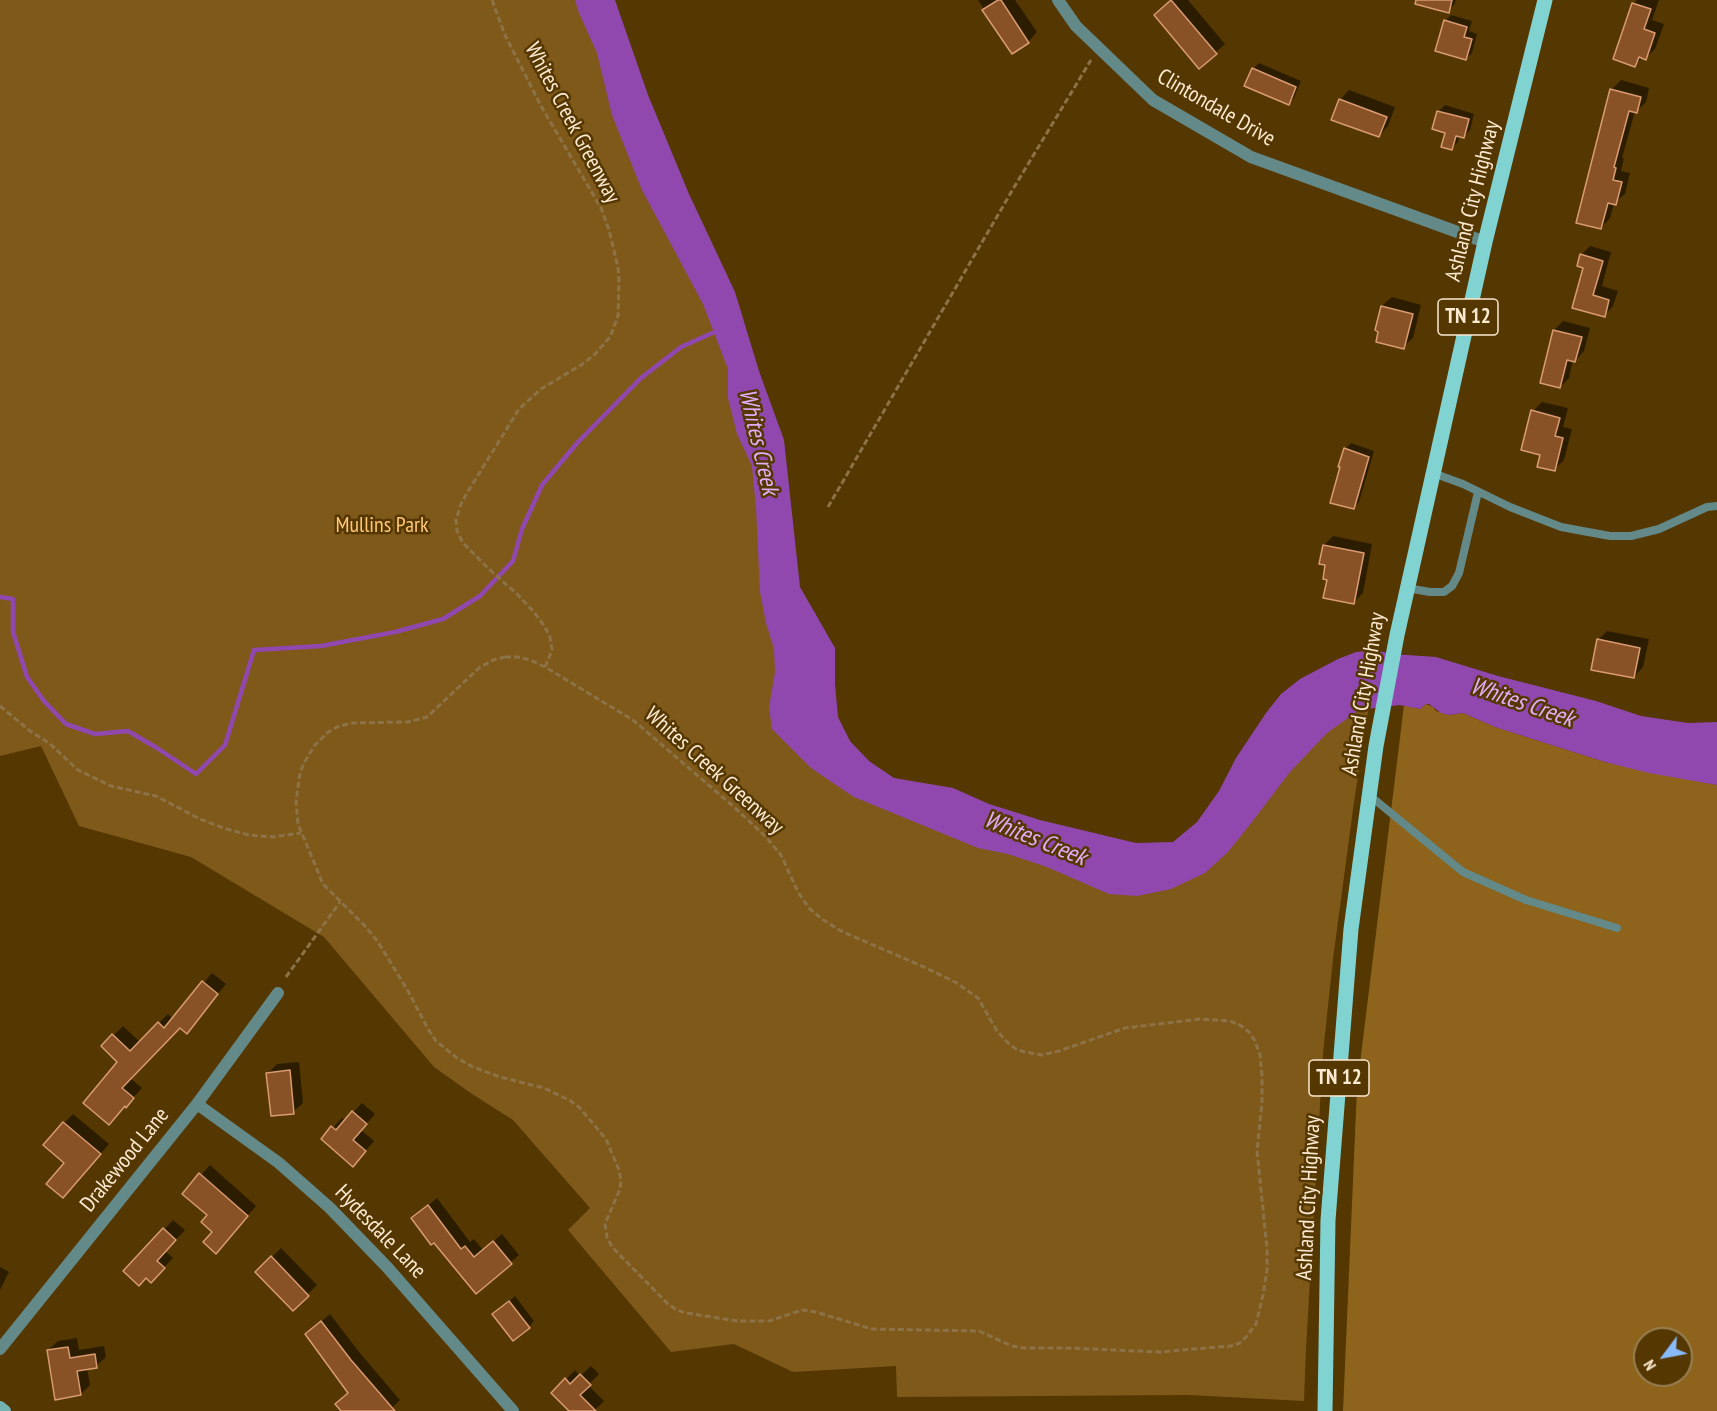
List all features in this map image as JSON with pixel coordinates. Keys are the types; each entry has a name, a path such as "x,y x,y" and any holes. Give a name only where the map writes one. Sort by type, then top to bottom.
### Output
{"main road":[{"name":"Ashland City Highway","path":"1324,1411 1328,1220 1351,929 1376,746 1407,588 1485,242 1545,0"}],"street":[{"name":"Clintondale Drive","path":"1058,0 1076,26 1153,100 1251,157 1485,242"},
{"name":"Drakewood Lane","path":"0,1349 197,1104 278,993"},
{"name":"Hydesdale Lane","path":"197,1104 279,1163 330,1208 387,1267 513,1411"},
{"path":"0,1407 5,1411"}],"lane":[{"path":"1433,473 1561,527 1610,536 1631,536 1659,529 1707,507 1717,506"},
{"path":"1407,588 1444,592 1452,586 1459,573 1478,492"},
{"path":"1369,795 1463,872 1526,900 1617,928"}],"path":[{"name":"Whites Creek Greenway","path":"492,0 505,35 541,106 601,208 609,230 619,279 618,316 610,337 595,354 541,389 519,409 467,493 456,520 463,543 518,595 546,627 552,650 545,667"},
{"path":"828,507 1098,48"},
{"name":"Whites Creek Greenway","path":"518,657 545,667 633,720 734,807 766,837 781,855 809,908 822,919 841,931 924,966 978,998 997,1031 1016,1049 1042,1055 1125,1028 1200,1019 1230,1021 1249,1032 1260,1055 1262,1076 1257,1151 1267,1248 1267,1270 1256,1324 1246,1337 1240,1343 1231,1346 1160,1352 1023,1348 1012,1346 979,1331 872,1329 802,1310 769,1321 738,1321 677,1310 661,1298 612,1247 607,1237 605,1224 620,1189 621,1181 619,1170 606,1139 579,1107 563,1096 473,1067 447,1051 428,1029 378,942 323,884 298,824 297,784 304,763 327,733 351,723 408,722 427,717 479,668 493,660 518,657"},
{"path":"0,706 30,731 49,743 78,770 111,786 156,796 200,819 249,836 273,837 301,833"},
{"path":"286,977 340,902"}],"green space":[{"name":"Mullins Park","path":"0,0 593,0 729,352 763,478 787,644 859,781 1205,863 1309,728 1369,705 1333,959 1323,1053 1304,1401 1188,1395 897,1397 896,1366 793,1372 734,1344 671,1352 568,1230 590,1208 513,1120 434,1067 324,937 191,857 79,826 41,746 0,756"}],"shaded area":[{"path":"1426,704 1436,711 1449,715 1463,713 1495,727 1605,762 1717,785 1717,1411 1343,1411 1357,1088 1404,705 1420,709"}],"water":[{"name":"Whites Creek","path":"575,0 615,0 648,95 689,194 735,292 759,371 784,440 800,587 835,648 838,717 850,741 869,761 894,778 953,788 989,804 1040,820 1136,843 1173,842 1197,822 1219,791 1236,758 1281,694 1300,679 1338,659 1356,652 1373,650 1436,657 1498,676 1596,701 1641,716 1688,723 1717,722 1717,785 1649,773 1605,762 1495,727 1463,713 1449,715 1441,713 1429,704 1420,709 1400,705 1359,710 1327,733 1290,772 1228,852 1205,873 1171,889 1137,896 1109,894 1047,867 1008,854 978,848 854,797 811,768 772,729 769,707 775,672 774,649 760,592 752,466 737,434 728,398 728,369 703,304 642,190 612,115 597,53"}],"building":[{"path":"1001,0 1029,43 1012,54 982,10"},
{"path":"1171,0 1217,54 1199,69 1154,15"},
{"path":"1416,0 1452,0 1449,13 1415,4"},
{"path":"1632,3 1651,9 1644,29 1655,33 1646,60 1639,57 1635,67 1613,59"},
{"path":"1444,20 1467,27 1464,37 1472,39 1466,60 1435,51"},
{"path":"1252,68 1296,87 1289,105 1244,86"},
{"path":"1610,89 1641,97 1637,113 1629,111 1614,167 1616,168 1613,180 1622,182 1616,205 1608,203 1601,229 1576,223"},
{"path":"1339,99 1387,117 1379,137 1331,120"},
{"path":"1437,111 1469,119 1464,138 1456,136 1452,150 1441,147 1445,133 1432,129"},
{"path":"1580,254 1603,261 1593,295 1609,300 1605,317 1572,308 1583,268 1577,266"},
{"path":"1381,306 1413,314 1404,349 1376,342 1378,332 1375,330"},
{"path":"1553,330 1582,337 1575,362 1567,360 1560,388 1540,383"},
{"path":"1531,410 1560,418 1555,436 1563,438 1555,471 1537,467 1540,455 1521,450"},
{"path":"1344,448 1369,457 1354,509 1330,503"},
{"path":"1323,545 1364,553 1354,604 1323,598 1327,580 1323,579 1325,565 1319,564"},
{"path":"1597,639 1640,648 1634,678 1591,670"},
{"path":"202,981 218,994 187,1034 180,1028 122,1088 134,1098 109,1125 83,1103 117,1062 101,1046 112,1034 130,1051 158,1022 164,1028"},
{"path":"290,1070 294,1114 271,1116 266,1073"},
{"path":"352,1111 367,1124 353,1140 366,1151 353,1167 321,1139 331,1126 336,1130"},
{"path":"63,1122 101,1154 63,1198 46,1184 64,1163 43,1145"},
{"path":"199,1173 248,1216 216,1254 203,1242 212,1232 201,1222 207,1215 182,1194"},
{"path":"428,1205 461,1249 465,1246 474,1257 493,1241 512,1264 476,1294 434,1243 431,1245 411,1218"},
{"path":"163,1228 176,1240 157,1261 165,1268 151,1283 146,1278 139,1286 123,1271"},
{"path":"271,1256 309,1296 293,1311 255,1272"},
{"path":"509,1301 530,1328 513,1341 492,1314"},
{"path":"321,1321 395,1411 341,1411 335,1404 348,1393 305,1334"},
{"path":"68,1347 70,1358 95,1354 97,1368 77,1371 81,1395 55,1400 47,1350"},
{"path":"580,1374 591,1385 580,1395 596,1411 569,1411 551,1393 565,1378 570,1384"}],"waterway":[{"path":"0,597 13,599 13,632 27,677 44,701 66,724 95,734 128,731 196,774 225,745 254,650 321,646 395,632 443,619 480,596 513,561 522,529 542,485 578,442 641,378 681,347 719,330"}]}
